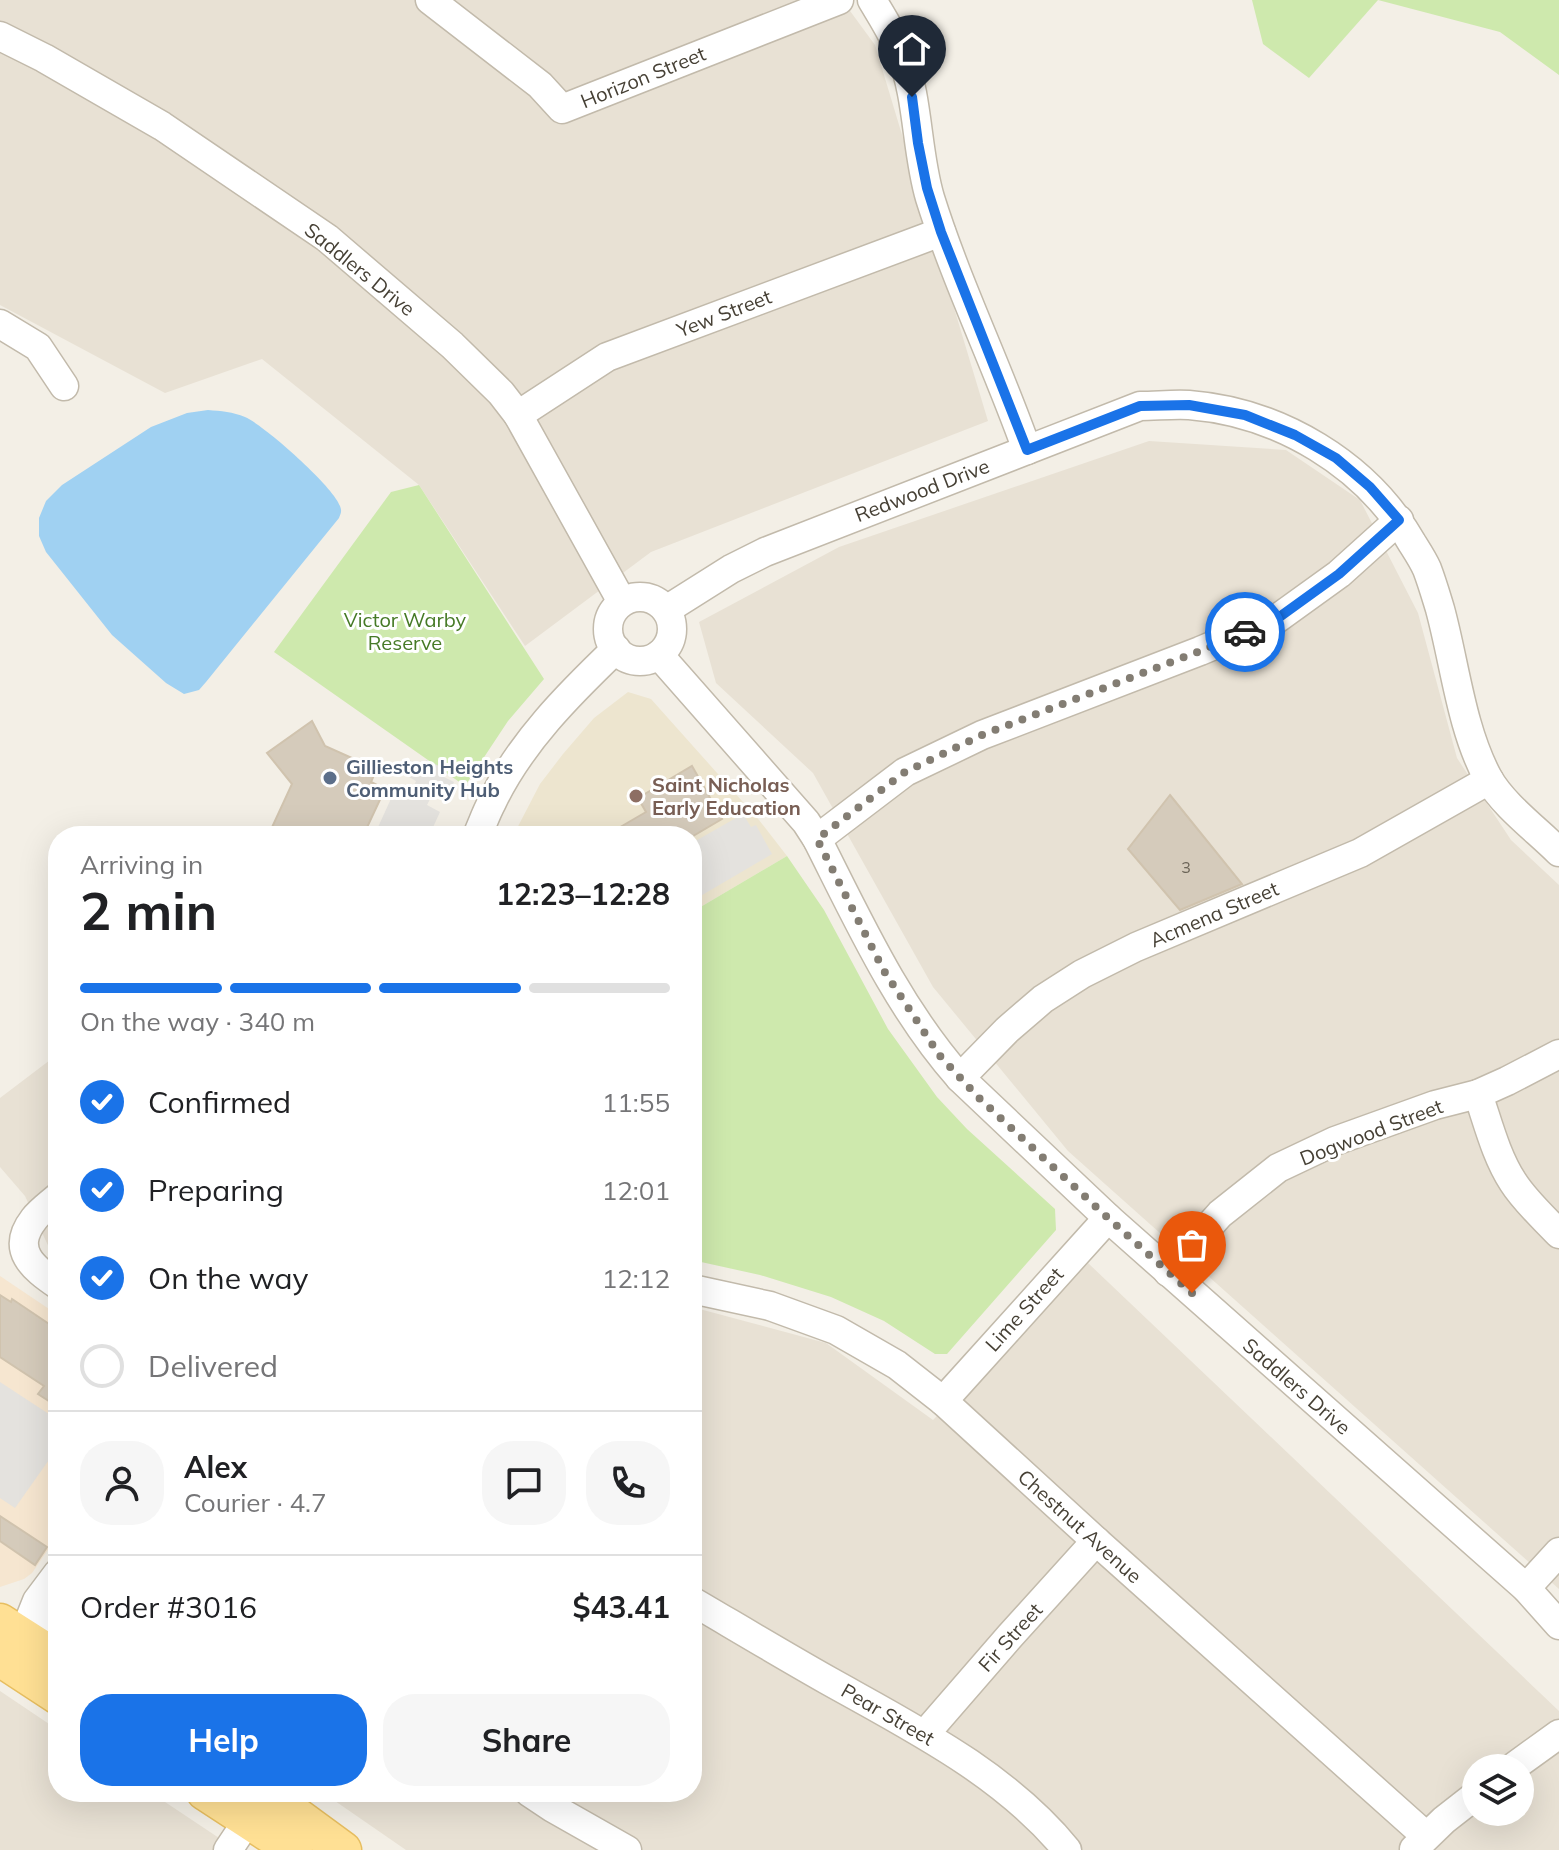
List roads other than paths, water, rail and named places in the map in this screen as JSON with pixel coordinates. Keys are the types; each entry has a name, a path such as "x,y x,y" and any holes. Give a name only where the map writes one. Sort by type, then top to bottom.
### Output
{"main road":[{"path":"6,1650 48,1657"},
{"path":"6,1650 48,1687"},
{"path":"256,1806 294,1850"},
{"path":"256,1806 343,1850"}],"street":[{"name":"Horizon Street","path":"430,0 540,85 562,109 839,0"},
{"path":"872,0 901,55 912,97 927,188 941,232 1027,450"},
{"name":"Saddlers Drive","path":"0,36 162,126 327,238 452,345 501,393 518,415 622,602"},
{"name":"Yew Street","path":"518,415 607,357 941,232"},
{"path":"0,324 38,347 64,386"},
{"name":"Redwood Drive","path":"666,610 695,590 765,552 1140,406 1189,405 1245,415 1295,435 1336,458 1370,487 1399,520 1426,568 1440,611 1471,739 1489,780 1511,807 1559,852"},
{"path":"817,839 905,772 982,735 1278,618 1339,574 1399,520"},
{"path":"646,597 666,610 672,634 659,655 636,661 616,649 609,636 609,621 622,602 646,597"},
{"path":"481,826 492,801 518,758 549,718 616,649"},
{"name":"Saddlers Drive","path":"659,655 806,822 884,971 940,1056 960,1078 1108,1218 1526,1588 1559,1625"},
{"name":"Acmena Street","path":"960,1078 1043,999 1082,974 1136,947 1360,853 1489,780"},
{"name":"Dogwood Street","path":"1168,1272 1220,1214 1278,1168 1335,1141 1435,1105 1478,1094 1559,1054"},
{"path":"1478,1094 1513,1183 1559,1234"},
{"path":"48,1206 34,1219 23,1238 26,1257 48,1279"},
{"name":"Lime Street","path":"943,1401 1108,1218"},
{"name":"Chestnut Avenue","path":"702,1291 770,1306 836,1330 897,1365 943,1401 1420,1843"},
{"name":"Fir Street","path":"925,1734 1096,1541"},
{"path":"1526,1588 1559,1552"},
{"path":"6,1650 48,1586"},
{"name":"Pear Street","path":"702,1607 925,1734 1003,1789 1051,1830 1067,1850"},
{"path":"6,1650 48,1617"},
{"path":"1531,1754 1559,1734"},
{"path":"544,1802 627,1850"},
{"path":"228,1850 256,1806"},
{"path":"1420,1843 1462,1807"}],"water":[{"path":"208,410 240,415 254,422 325,485 335,497 341,512 206,682 199,690 184,694 166,683 112,635 46,552 39,536 39,518 46,501 62,485 151,427 187,413"}],"place":[{"name":"Gillieston Heights Community Hub","path":"330,778"},
{"name":"Saint Nicholas Early Education","path":"636,796"}],"park label":[{"name":"Victor Warby Reserve","path":"405,630"}]}
